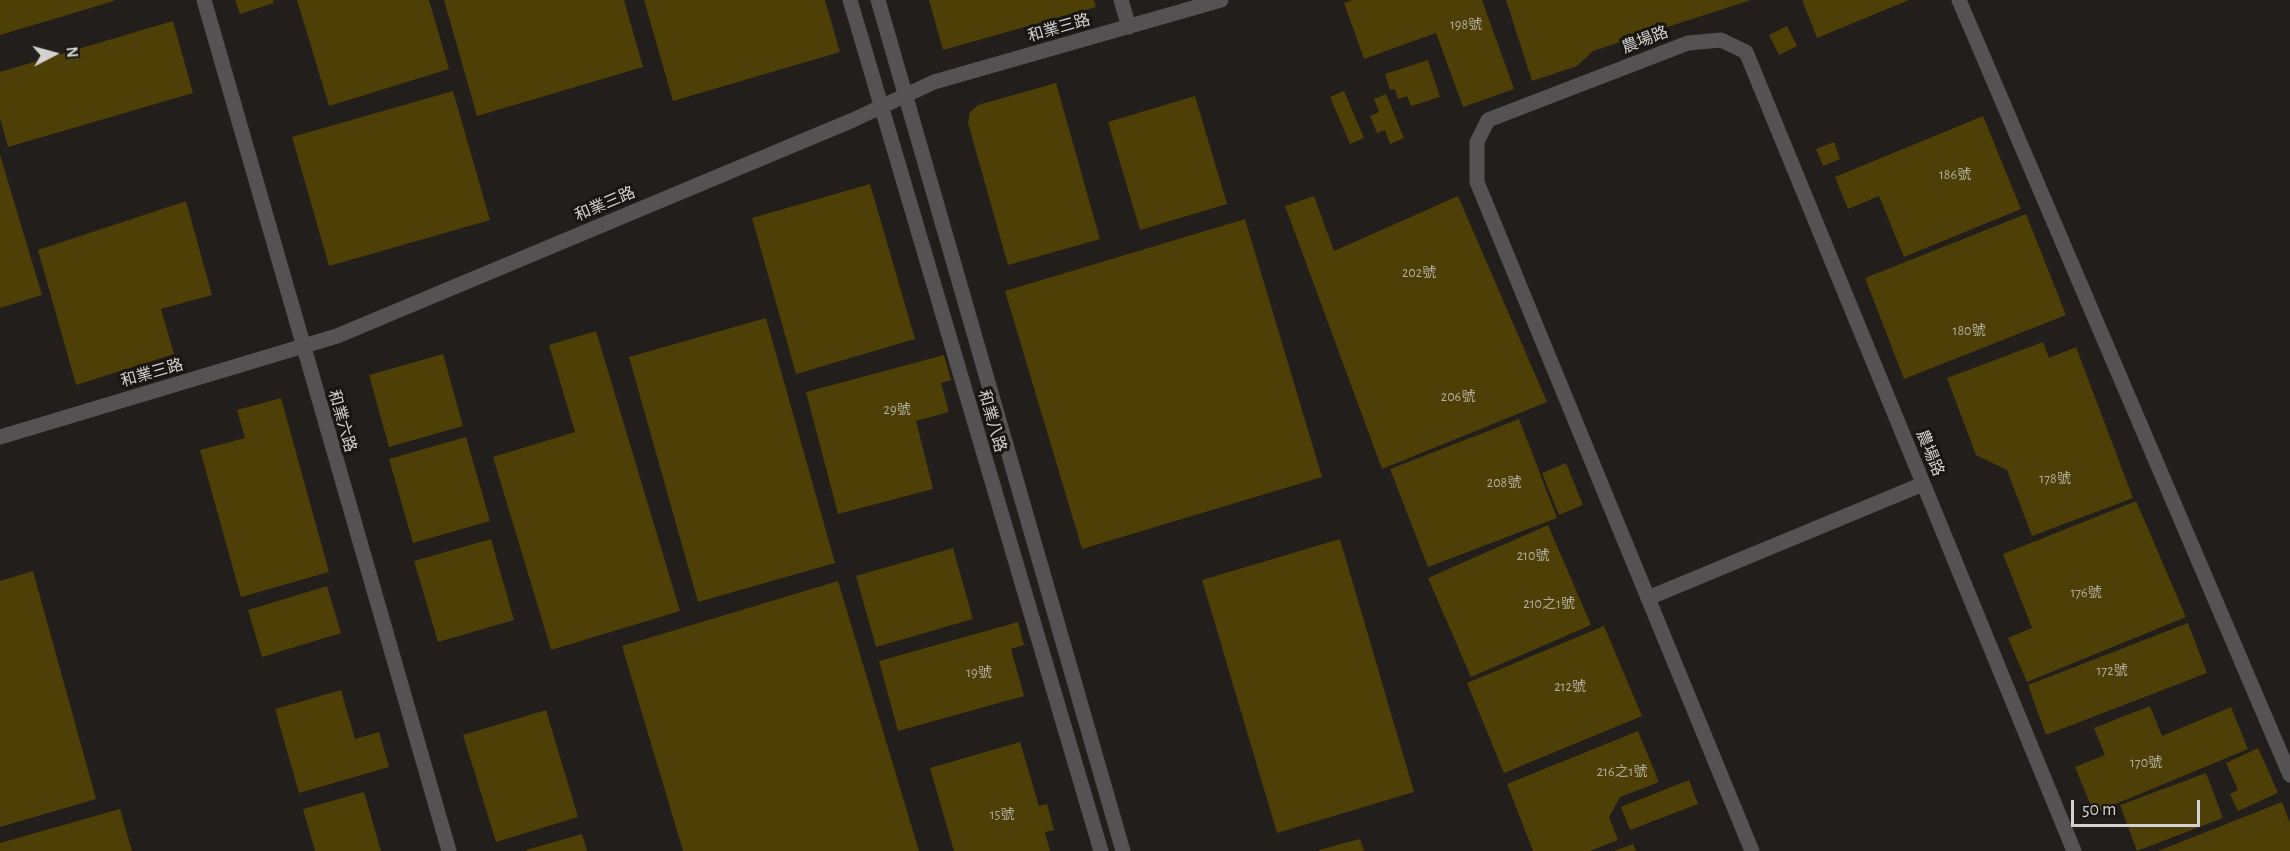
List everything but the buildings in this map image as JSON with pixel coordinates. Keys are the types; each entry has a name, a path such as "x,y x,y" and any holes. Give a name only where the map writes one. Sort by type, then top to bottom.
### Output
{"street":[{"name":"和業六路","path":"204,0 449,851"},
{"name":"和業八路","path":"850,0 1101,851"},
{"name":"和業八路","path":"878,0 1123,851"},
{"path":"1121,0 1129,27"},
{"name":"和業三路","path":"0,437 337,336 881,107 934,82 1221,0"},
{"path":"1959,0 2290,775"},
{"name":"農場路","path":"1752,851 1477,182 1477,142 1488,120 1688,43 1721,40 1746,52 2074,851"},
{"path":"1648,598 1923,484"}]}
